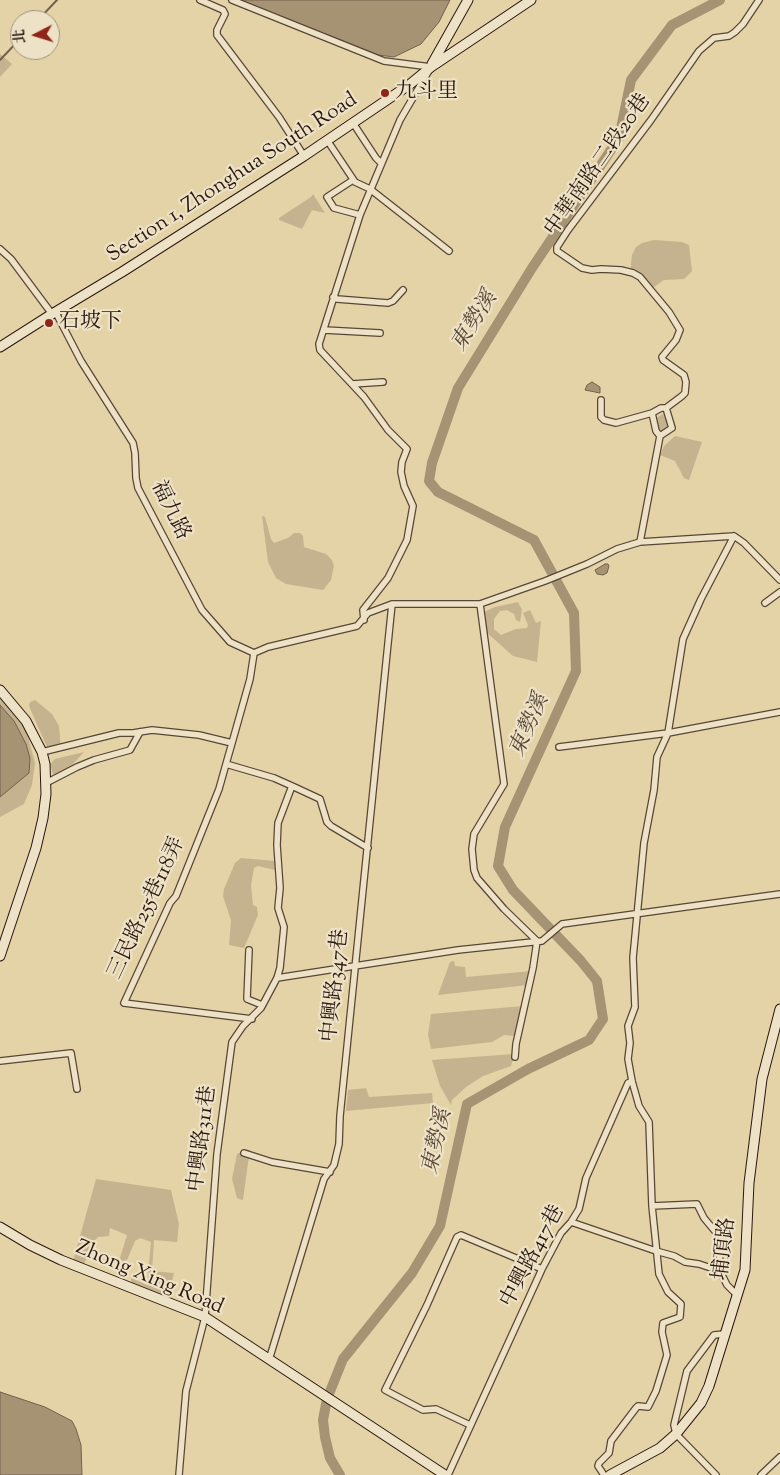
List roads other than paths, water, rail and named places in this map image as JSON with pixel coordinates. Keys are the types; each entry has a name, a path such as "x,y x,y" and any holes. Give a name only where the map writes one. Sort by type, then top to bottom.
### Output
{"street":[{"path":"200,0 223,10 225,14 216,35 279,117 304,156"},
{"path":"232,0 384,62 431,67"},
{"path":"364,620 363,610 388,578 405,545 413,506 404,486 401,472 402,462 407,450 388,430 352,384 320,350 319,344 360,215 381,162 400,120 468,0"},
{"name":"Section 1, Zhonghua South Road","path":"0,347 304,156 409,85 431,67 532,0"},
{"name":"中華南路二段20巷","path":"666,408 685,393 686,382 684,375 663,360 662,357 679,335 680,330 669,312 640,277 633,273 615,269 592,270 582,268 557,251 568,230 651,120 699,51 714,38 729,36 735,32 743,24 759,0"},
{"path":"353,123 376,158 381,162"},
{"path":"327,140 353,180 370,189 449,251"},
{"path":"353,180 326,197 334,208 360,215"},
{"name":"福九路","path":"0,249 53,312 81,361 134,445 138,488 202,610 230,642 254,653"},
{"path":"333,297 337,299 388,303 403,290"},
{"path":"324,330 380,333"},
{"path":"352,384 383,382"},
{"path":"602,400 602,417 610,423 616,424 652,413 661,408 666,408 672,428 660,436"},
{"path":"640,542 660,436 656,430 652,413"},
{"path":"604,1475 598,1466 608,1452 611,1441 638,1406 648,1408 656,1391 667,1355 662,1332 663,1322 680,1317 682,1304 668,1292 659,1274 652,1206 649,1122 639,1106 632,1081 628,1055 630,1043 628,1026 636,1007 633,973 644,842 658,757 668,733 683,639 734,536"},
{"path":"368,848 327,822 320,799 274,778 226,764 250,679 254,653 268,647 357,626 368,613 392,604 480,604 545,581 588,564 617,549 640,542 734,536 744,543 780,580"},
{"path":"765,603 780,592"},
{"name":"中興路347巷","path":"269,1360 324,1179 334,1165 339,1144 340,1116 392,604"},
{"path":"480,604 504,784 474,834 472,849 474,870 476,878 504,909 540,941"},
{"path":"0,690 26,721 42,752 46,783 44,818 0,956"},
{"path":"558,747 668,733 780,712"},
{"path":"42,752 119,733 152,730 199,734 232,743"},
{"path":"46,783 94,760 130,750 140,732"},
{"name":"三民路255巷118弄","path":"226,764 219,789 176,896 170,903 124,1003 252,1018"},
{"name":"中興路311巷","path":"179,1475 186,1391 205,1318 218,1154 232,1042 243,1026 262,1005 277,978 280,968 284,927 278,908 280,888 277,845 278,823 292,786"},
{"path":"277,978 458,950 540,941 560,926 582,921 780,894"},
{"path":"515,1057 516,1044 540,941"},
{"path":"249,950 247,999 262,1005"},
{"name":"埔頂路","path":"610,1475 660,1448 676,1434 702,1403 709,1386 745,1270 749,1183 762,1079 780,1009"},
{"path":"0,1061 71,1053 77,1089"},
{"name":"中興路417巷","path":"447,1475 542,1269 560,1233 571,1222 579,1209 586,1178 628,1083 632,1081"},
{"path":"244,1152 272,1162 330,1172"},
{"path":"652,1206 697,1204 704,1218 716,1230 719,1236 720,1271 727,1285 737,1295"},
{"path":"571,1222 656,1252 720,1271"},
{"name":"Zhong Xing Road","path":"0,1227 61,1260 205,1318 447,1475"},
{"path":"470,1425 436,1409 423,1410 385,1390 427,1305 457,1237 461,1235 542,1269"},
{"path":"716,1475 676,1434 674,1425 687,1371 714,1335 724,1334"},
{"path":"762,1475 780,1457"}],"waterway":[{"path":"48,10 57,0"},
{"name":"東勢溪","path":"340,1475 330,1458 325,1437 323,1420 327,1399 343,1359 412,1273 440,1226 467,1104 528,1069 589,1040 603,1019 597,981 581,961 513,890 498,866 505,827 576,671 574,613 534,540 438,492 429,481 432,463 458,388 532,268 619,138 631,80 672,25 720,0"},
{"path":"0,60 10,50"}],"place":[{"name":"九斗里","path":"385,93"},
{"name":"石坡下","path":"49,323"}]}
